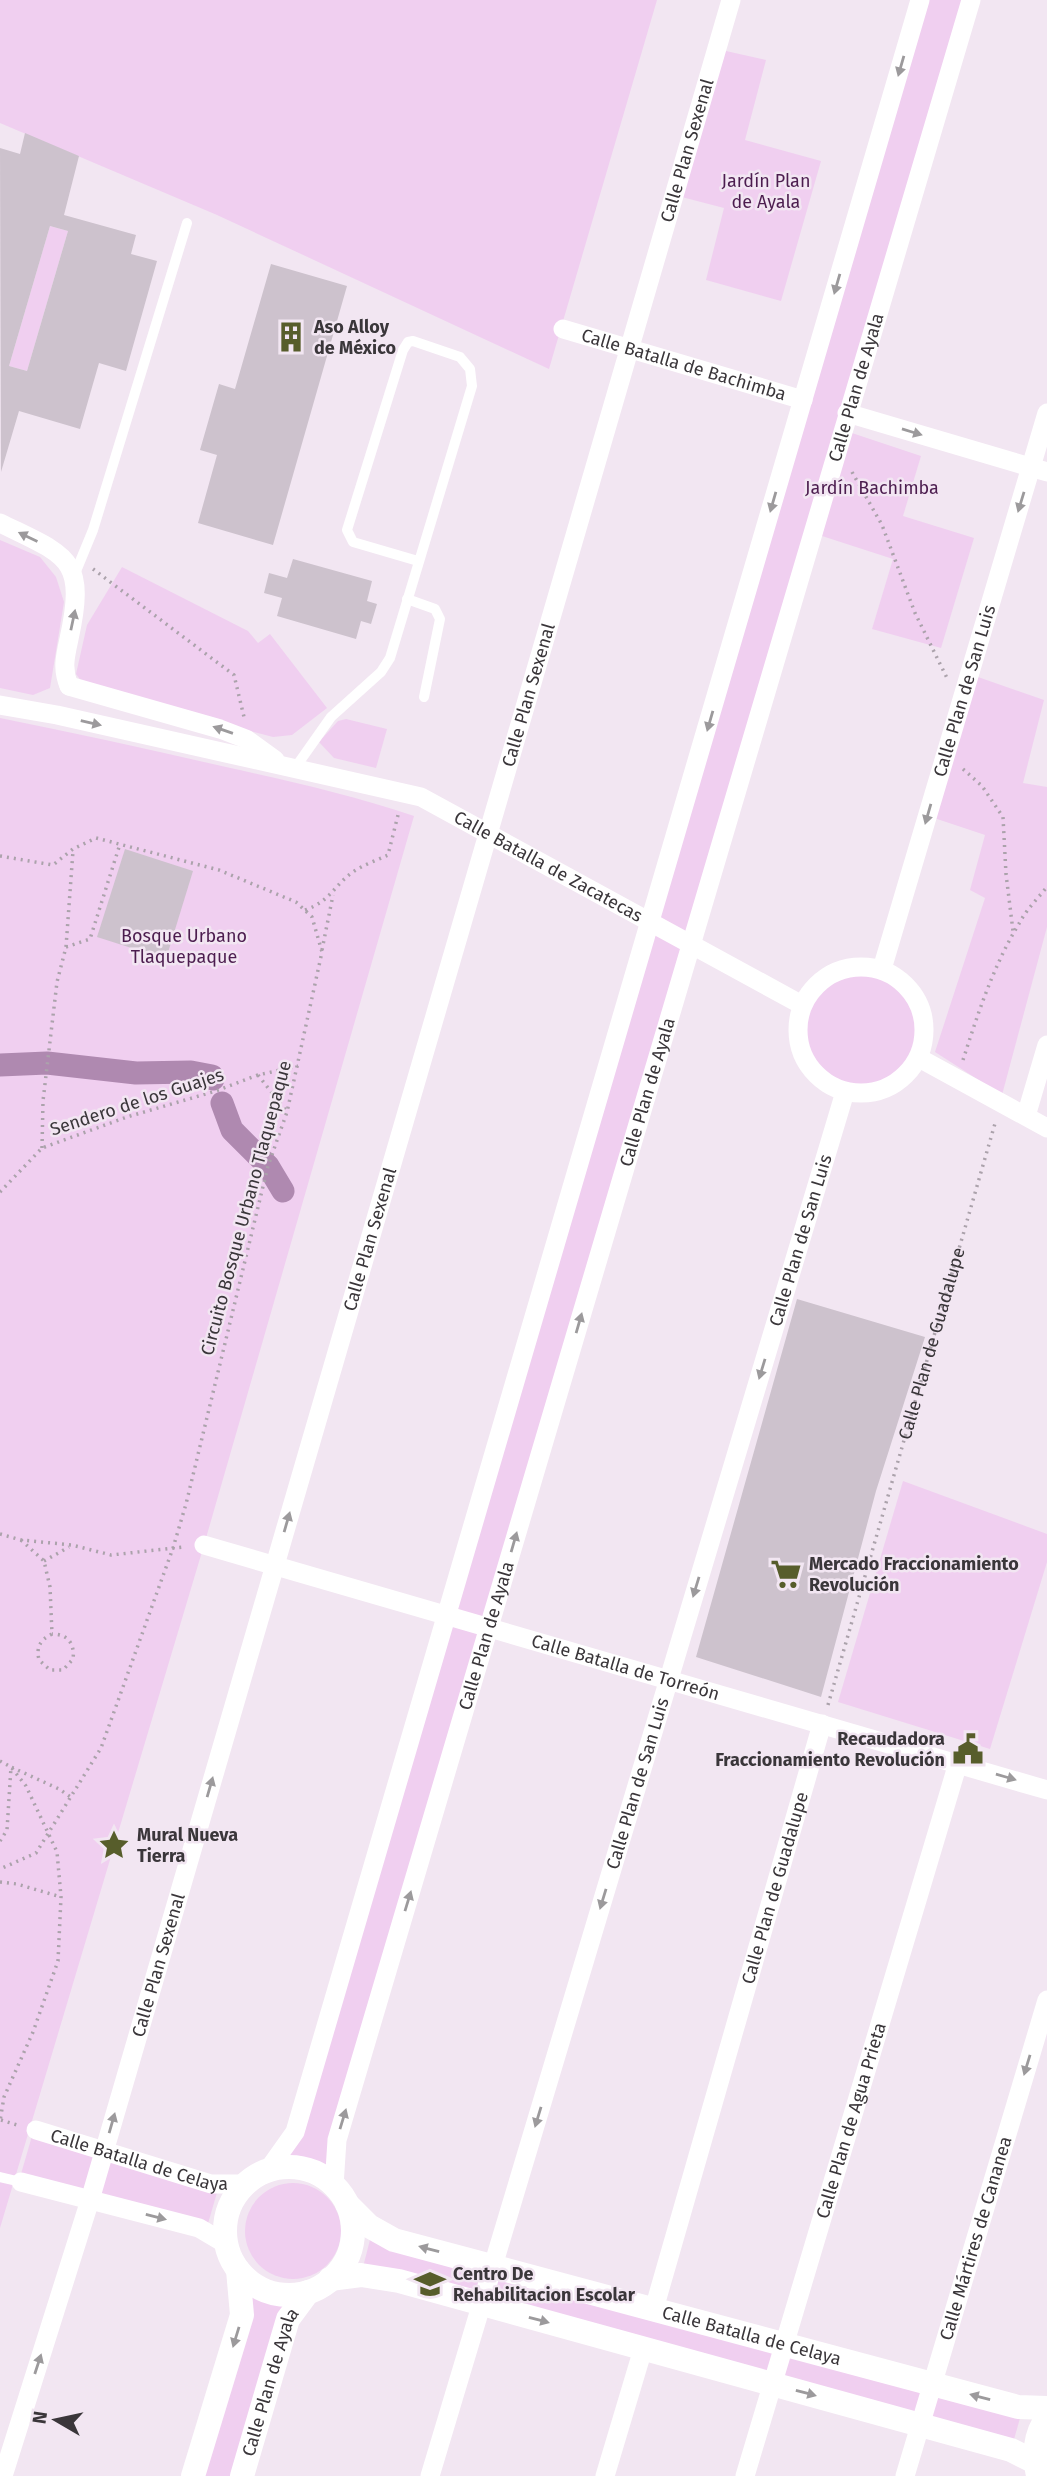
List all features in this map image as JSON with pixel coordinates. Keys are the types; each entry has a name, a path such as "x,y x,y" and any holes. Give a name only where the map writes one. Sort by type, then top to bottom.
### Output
{"street":[{"name":"Calle Plan Sexenal","path":"3,2476 90,2200 731,0"},
{"path":"268,2170 295,2132 920,0"},
{"name":"Calle Plan de Ayala","path":"340,2195 337,2140 971,0"},
{"name":"Calle Batalla de Bachimba","path":"563,329 803,400"},
{"path":"847,413 1039,470"},
{"name":"Calle Plan de San Luis","path":"882,969 960,705 1039,470 1047,413"},
{"path":"0,523 56,551 77,569 76,607 64,668 69,686 57,715"},
{"name":"Calle Batalla de Zacatecas","path":"69,686 246,738 288,766"},
{"name":"Calle Batalla de Zacatecas","path":"0,705 288,766 404,792 432,801 487,835 802,1006"},
{"path":"859,966 882,969 898,977 911,990 920,1005 925,1023 919,1058 906,1076 888,1088 867,1094 845,1092 821,1080 804,1059 797,1032 802,1006 815,985 835,972 859,966"},
{"path":"1026,1116 1047,1045"},
{"path":"919,1058 1047,1128"},
{"name":"Calle Plan de San Luis","path":"430,2476 845,1092"},
{"name":"Calle Batalla de Torreón","path":"204,1545 1047,1790"},
{"name":"Calle Plan de Guadalupe","path":"654,2309 822,1724"},
{"name":"Calle Plan de Agua Prieta","path":"745,2476 958,1763"},
{"name":"Calle Mártires de Cananea","path":"905,2476 1047,2000"},
{"name":"Calle Batalla de Celaya","path":"36,2130 211,2184 245,2184"},
{"path":"193,2476 242,2315 238,2270 226,2244 225,2222 232,2201 245,2184 268,2170 291,2166 315,2172 340,2195 352,2224 351,2245 343,2264 330,2279 308,2292 276,2294 257,2287 238,2270"},
{"path":"21,2182 199,2228 226,2244"},
{"name":"Calle Batalla de Celaya","path":"340,2195 369,2226 394,2240 1018,2407 1047,2408"},
{"path":"330,2279 361,2275 389,2279 482,2304 1011,2450 1036,2469"},
{"name":"Calle Plan de Ayala","path":"242,2476 288,2319 308,2292"},
{"path":"605,2476 643,2348"},
{"path":"1036,2469 1036,2442 1047,2418"}],"lane":[{"path":"77,569 93,530 187,223"},
{"path":"288,766 331,717 387,666 472,386 470,369 460,357 413,341 408,342 403,351 347,530 353,542 418,561"},
{"path":"407,599 435,609 440,619 424,697"},
{"path":"0,2177 21,2182"}],"path":[{"path":"837,446 883,525 915,613 960,705"},
{"path":"77,569 234,675 248,730 246,738"},
{"path":"946,753 982,786 1003,817 1006,874 1014,933"},
{"path":"0,856 53,865 73,849 96,838 219,870 296,902 304,910 317,906 352,872 388,855 404,792"},
{"path":"66,947 90,939 120,844"},
{"path":"42,1147 43,1101 57,982 66,947 73,849"},
{"path":"957,1078 978,1013 1014,933 1047,887"},
{"path":"322,952 333,893"},
{"name":"Circuito Bosque Urbano Tlaquepaque","path":"0,1869 36,1853 101,1748 173,1548 268,1167 287,1112 299,1065 322,952 312,917 296,902"},
{"name":"Sendero de los Guajes","path":"0,1192 42,1147 258,1075 299,1065"},
{"path":"258,1075 287,1112"},
{"name":"Calle Plan de Guadalupe","path":"822,1724 1001,1103"},
{"path":"0,1534 22,1540 72,1545 111,1555 173,1548"},
{"path":"22,1540 44,1561 50,1587 52,1634"},
{"path":"44,1561 72,1545"},
{"path":"52,1634 67,1637 75,1651 74,1659 63,1670 50,1670 40,1660 38,1646 44,1638 52,1634"},
{"path":"0,1761 72,1798"},
{"path":"0,2121 4,2097 33,2032 58,1961 61,1897 57,1852 47,1836 26,1786 11,1767"},
{"path":"0,1840 6,1830 11,1767"},
{"path":"0,1882 17,1884 61,1897"}],"green space":[{"path":"0,0 657,0 549,369 217,215 0,123"},
{"path":"920,0 970,0 686,937 650,923"},
{"name":"Jardín Plan de Ayala","path":"717,49 766,60 745,140 821,161 781,301 706,280 724,208 674,195"},
{"path":"50,226 68,231 27,371 9,366"},
{"name":"Jardín Bachimba","path":"846,431 921,456 903,516 974,538 941,648 872,629 893,559 822,536"},
{"path":"0,540 40,557 56,577 64,602 50,688 33,695 0,688"},
{"path":"122,567 248,631 258,643 270,634 327,708 292,735 273,737 87,689 76,674 87,625"},
{"path":"978,677 1044,700 1023,783 1047,787 1047,927 1002,1095 935,1052 985,898 970,890 985,835 934,818"},
{"name":"Bosque Urbano Tlaquepaque","path":"0,718 297,783 414,816 204,1545 0,2228"},
{"path":"346,719 387,729 376,768 334,758 319,742 338,721"},
{"path":"649,929 690,945 483,1626 447,1615"},
{"path":"861,967 885,971 906,985 920,1006 924,1030 920,1054 906,1075 885,1089 861,1093 837,1089 816,1075 802,1054 798,1030 802,1006 816,985 837,971"},
{"path":"903,1481 1047,1534 1047,1562 990,1749 838,1702"},
{"path":"451,1620 482,1630 327,2180 303,2168 276,2168"},
{"path":"32,2136 99,2155 88,2193 21,2174"},
{"path":"105,2157 218,2189 207,2227 94,2195"},
{"path":"293,2183 311,2186 327,2197 338,2213 341,2231 338,2249 327,2265 311,2276 293,2279 275,2276 259,2265 248,2249 245,2231 248,2213 259,2197 275,2186"},
{"path":"373,2228 1022,2411 1011,2450 361,2275"},
{"path":"239,2277 274,2296 295,2294 239,2476 193,2476"}],"building":[{"path":"25,133 79,156 64,215 136,235 131,254 157,261 126,371 99,363 80,429 19,411 1,472 0,148 20,154","holes":["50,226 68,231 27,371 9,366"]},
{"path":"271,264 347,286 273,545 198,523 217,455 200,450 219,384 235,389"},
{"path":"293,559 372,581 367,601 377,604 371,624 361,621 356,639 277,616 282,598 264,593 269,573 287,578"},
{"path":"125,849 193,871 166,959 97,937"},
{"path":"797,1299 925,1337 876,1491 821,1697 696,1657"}],"waterway":[{"path":"0,1065 47,1063 136,1073 191,1072 212,1076 213,1079"},
{"path":"222,1103 232,1130 268,1166 283,1191"}],"place":[{"name":"Aso Alloy de México","path":"291,337"},
{"name":"Mercado Fraccionamiento Revolución","path":"786,1574"},
{"name":"Recaudadora Fraccionamiento Revolución","path":"968,1749"},
{"name":"Mural Nueva Tierra","path":"114,1845"},
{"name":"Centro De Rehabilitacion Escolar","path":"430,2284"}]}
